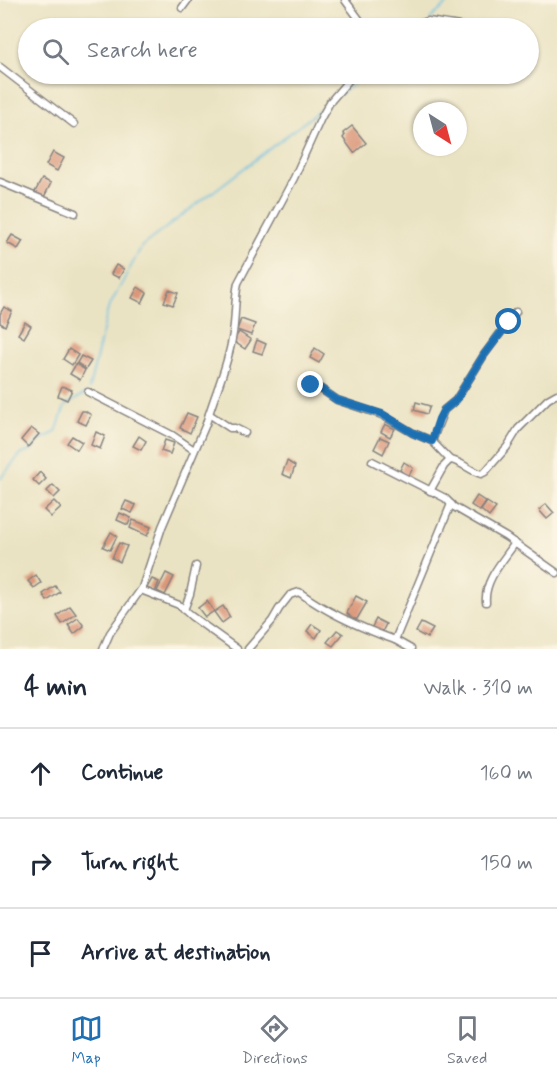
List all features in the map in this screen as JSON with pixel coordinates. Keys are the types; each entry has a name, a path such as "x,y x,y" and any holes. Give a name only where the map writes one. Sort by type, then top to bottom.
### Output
{"street":[{"path":"182,8 188,0"},
{"path":"345,0 358,18"},
{"path":"0,67 18,81"},
{"path":"22,84 74,123"},
{"path":"103,649 110,633 141,590 162,527 220,386 232,338 234,298 238,283 294,178 321,118 330,102 345,84"},
{"path":"0,182 75,213"},
{"path":"432,441 444,410 456,400 484,355 516,312"},
{"path":"311,385 337,400 382,414 413,433 432,441 450,460 455,460 481,474 507,447 518,429 548,399 557,394"},
{"path":"88,392 172,435 194,450"},
{"path":"209,414 230,428 245,434"},
{"path":"430,491 450,460"},
{"path":"372,461 445,498 450,504 515,543 557,573"},
{"path":"395,640 450,504"},
{"path":"486,602 485,591 515,543"},
{"path":"184,610 196,566"},
{"path":"141,590 172,602 237,649"},
{"path":"248,649 290,596 299,592 329,612 411,649"}],"building":[{"path":"352,126 366,143 354,153 343,138 345,135 343,133"},
{"path":"53,152 64,158 57,171 46,165"},
{"path":"42,179 51,183 44,197 35,192"},
{"path":"12,235 23,241 18,249 7,243"},
{"path":"116,265 124,269 119,278 111,274"},
{"path":"138,287 147,293 142,303 132,298"},
{"path":"169,290 178,293 173,305 164,302"},
{"path":"4,307 12,311 5,326 0,323 0,314"},
{"path":"241,319 255,324 251,335 237,330"},
{"path":"25,322 31,326 24,338 18,334"},
{"path":"239,332 251,340 245,349 233,341"},
{"path":"257,340 266,344 262,354 253,351"},
{"path":"315,348 324,354 319,363 310,358"},
{"path":"69,349 78,355 72,365 63,359"},
{"path":"81,356 91,361 86,369 77,363"},
{"path":"76,364 85,370 80,380 70,374"},
{"path":"62,386 72,390 67,400 58,396"},
{"path":"416,402 430,406 427,414 414,410"},
{"path":"82,411 91,415 86,425 77,421"},
{"path":"187,413 197,417 190,433 180,428"},
{"path":"385,424 395,429 390,437 381,432"},
{"path":"31,428 39,434 28,447 21,440"},
{"path":"96,432 105,436 100,449 91,445"},
{"path":"72,436 82,442 77,450 67,443"},
{"path":"139,436 146,441 141,450 133,446"},
{"path":"380,437 389,441 383,454 374,449"},
{"path":"165,440 174,443 170,454 161,451"},
{"path":"287,461 295,466 291,478 282,474"},
{"path":"404,462 413,468 408,477 400,470"},
{"path":"40,472 46,479 39,486 33,480"},
{"path":"53,485 60,492 54,498 47,491"},
{"path":"477,496 486,502 480,511 471,505"},
{"path":"54,501 61,508 51,517 44,510"},
{"path":"126,501 136,505 132,513 122,509"},
{"path":"487,502 496,508 489,517 481,510"},
{"path":"546,504 554,513 547,519 539,510"},
{"path":"120,513 131,518 128,525 117,520"},
{"path":"133,520 151,527 147,536 130,528"},
{"path":"111,532 117,536 110,550 103,547"},
{"path":"119,543 127,546 120,562 112,558"},
{"path":"166,573 174,577 165,595 157,591"},
{"path":"36,575 41,583 34,588 28,581"},
{"path":"152,579 159,582 155,592 147,588"},
{"path":"55,586 60,592 47,601 43,594"},
{"path":"356,596 367,602 357,619 353,619 347,613"},
{"path":"207,601 214,611 205,617 198,608"},
{"path":"70,606 76,614 62,624 57,616"},
{"path":"223,606 230,617 222,623 214,612"},
{"path":"78,618 84,626 74,634 68,625"},
{"path":"376,619 386,624 381,634 371,629"},
{"path":"421,623 433,629 427,638 416,632"},
{"path":"312,624 321,630 316,638 307,631"},
{"path":"337,630 343,634 333,646 327,642"}],"waterway":[{"path":"431,18 452,0"},
{"path":"339,95 354,84"},
{"path":"89,389 108,309 142,246 324,107"},
{"path":"0,479 20,455 32,450 38,441 56,432 65,406 86,393"}],"route":[{"path":"311,385 337,400 382,414 413,433 432,441 444,410 456,400 484,355 509,322"}]}
